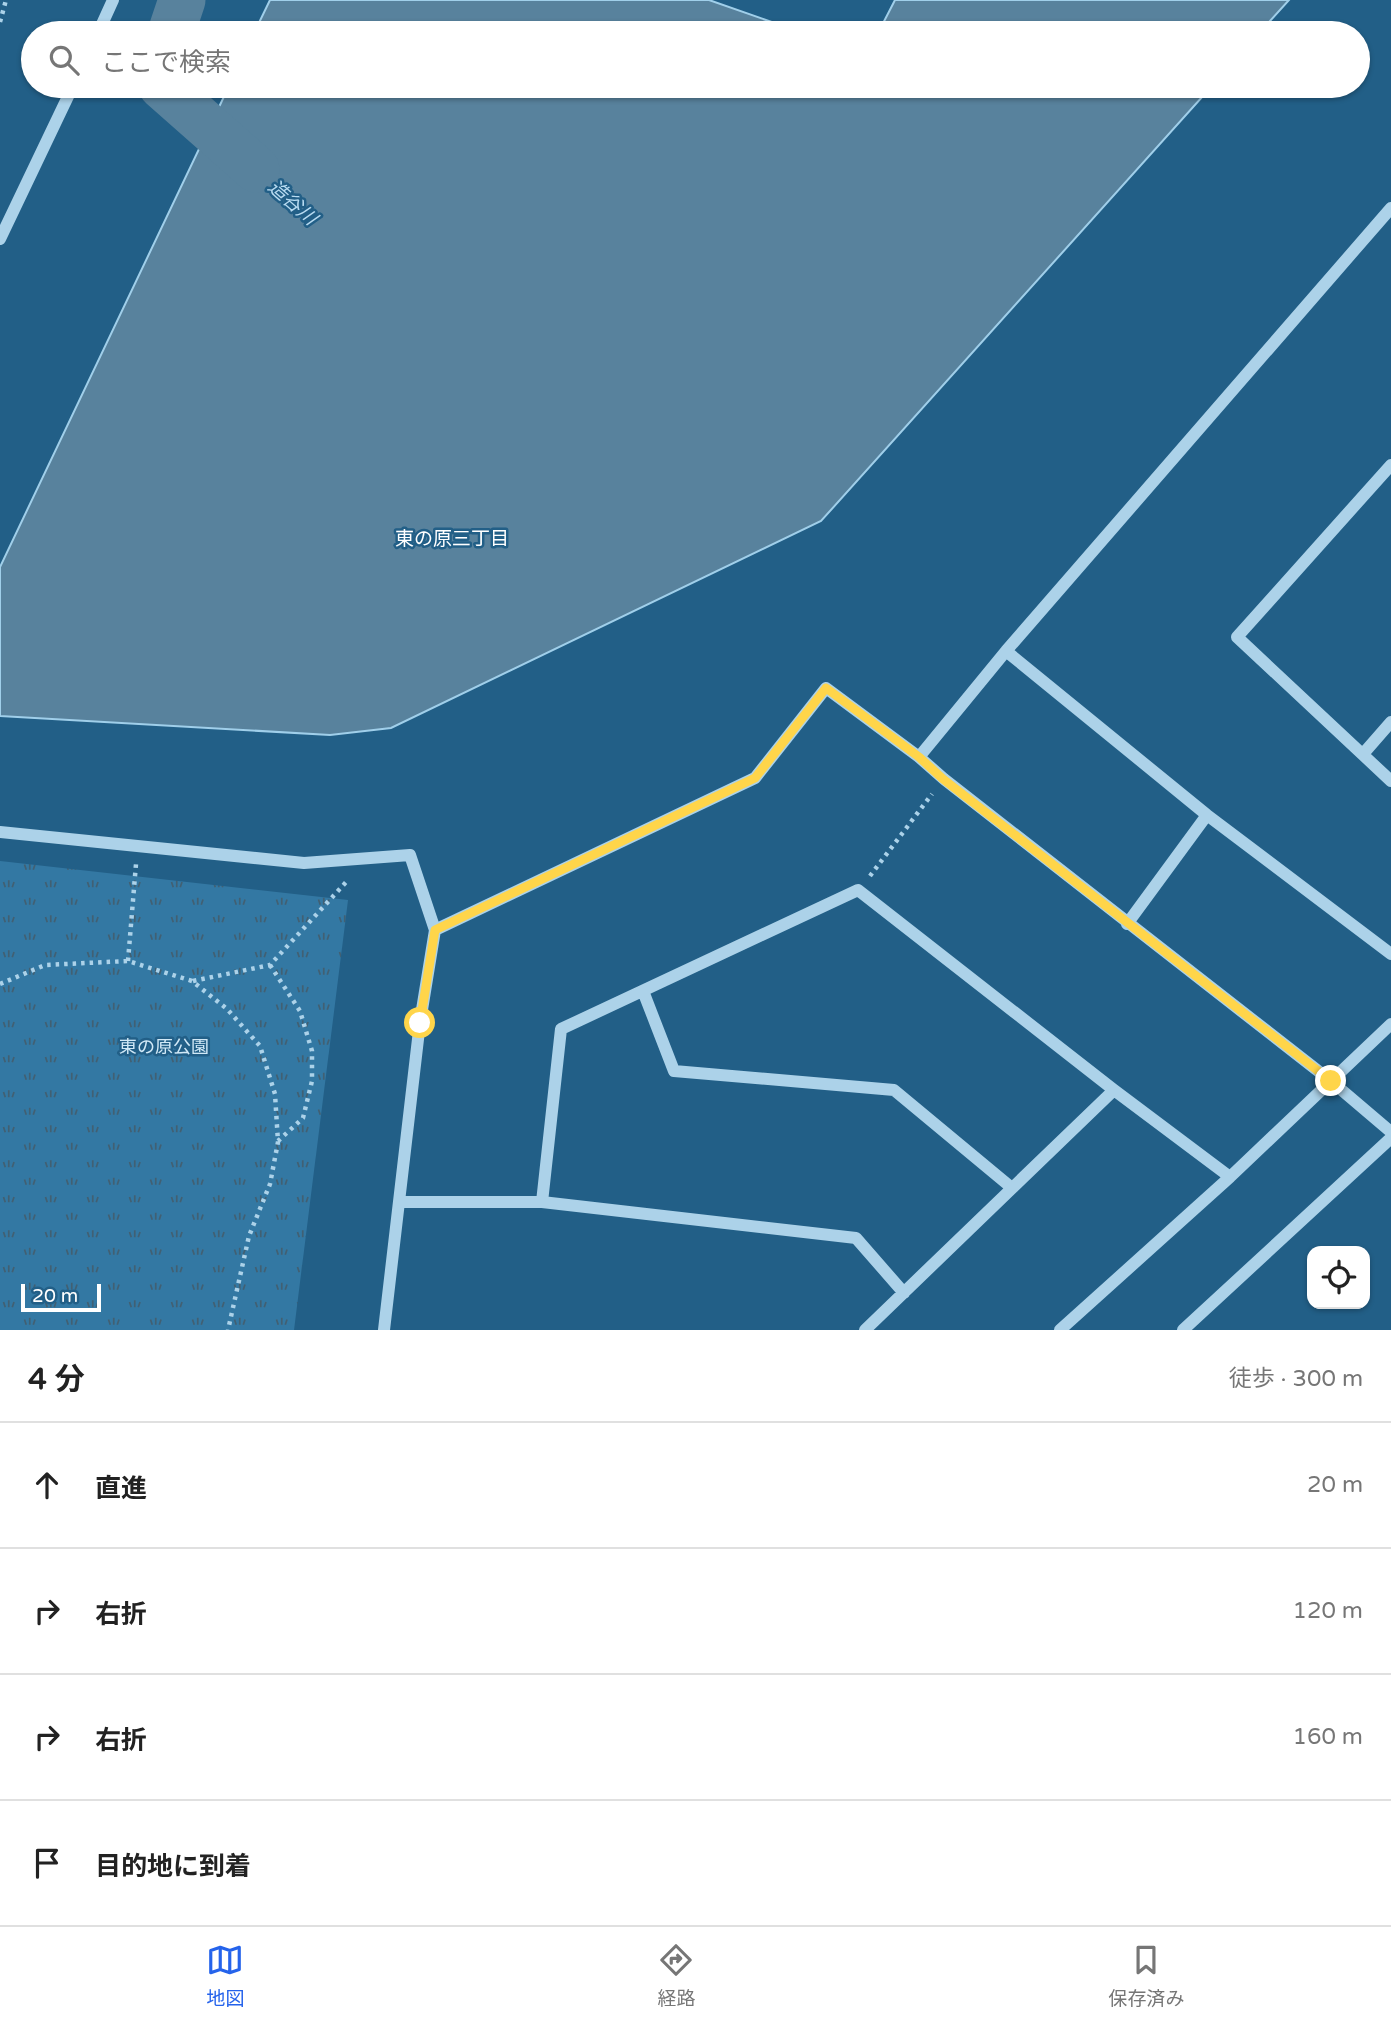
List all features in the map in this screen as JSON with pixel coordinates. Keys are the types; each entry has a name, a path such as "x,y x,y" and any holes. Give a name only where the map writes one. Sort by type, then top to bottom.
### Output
{"street":[{"path":"103,21 113,0"},
{"path":"0,239 67,98"},
{"path":"919,757 1006,651 1391,208"},
{"path":"1391,465 1237,637 1391,781"},
{"path":"1006,651 1207,815 1391,954"},
{"path":"435,930 755,778 826,688 919,757 943,779 1127,924 1331,1081 1391,1132"},
{"path":"1363,754 1391,722"},
{"path":"1127,924 1207,815"},
{"path":"0,832 304,863 410,855 435,930 420,1023 384,1330"},
{"path":"542,1202 561,1029 859,890 1114,1090 1230,1177"},
{"path":"643,991 674,1071 894,1090 1012,1188"},
{"path":"1060,1330 1230,1177 1391,1024"},
{"path":"865,1330 1114,1090"},
{"path":"1183,1330 1391,1138"},
{"path":"399,1202 542,1202 856,1238 904,1293"}],"path":[{"path":"0,22 6,0"},
{"path":"859,890 943,779"},
{"path":"128,961 136,864"},
{"path":"192,981 270,965 348,880"},
{"path":"0,984 45,965 128,961 192,981 227,1009 260,1046 275,1094 278,1142 270,1184 249,1236 228,1330"},
{"path":"270,965 300,1011 312,1051 312,1081 303,1118 278,1142"}],"green space":[{"name":"東の原公園","path":"0,861 348,900 294,1330 0,1330"}],"water":[{"path":"270,0 709,0 769,21 260,21"},
{"path":"895,0 1289,0 1270,21 884,21"},
{"path":"223,98 1201,98 821,521 391,728 330,735 0,716 0,567"}],"waterway":[{"name":"造谷川","path":"175,21 182,0"},
{"name":"造谷川","path":"176,98 256,169"}],"district":[{"name":"東の原三丁目","path":"452,538"}],"route":[{"path":"420,1023 435,930 755,778 826,688 919,757 943,779 1127,924 1331,1081"}]}
